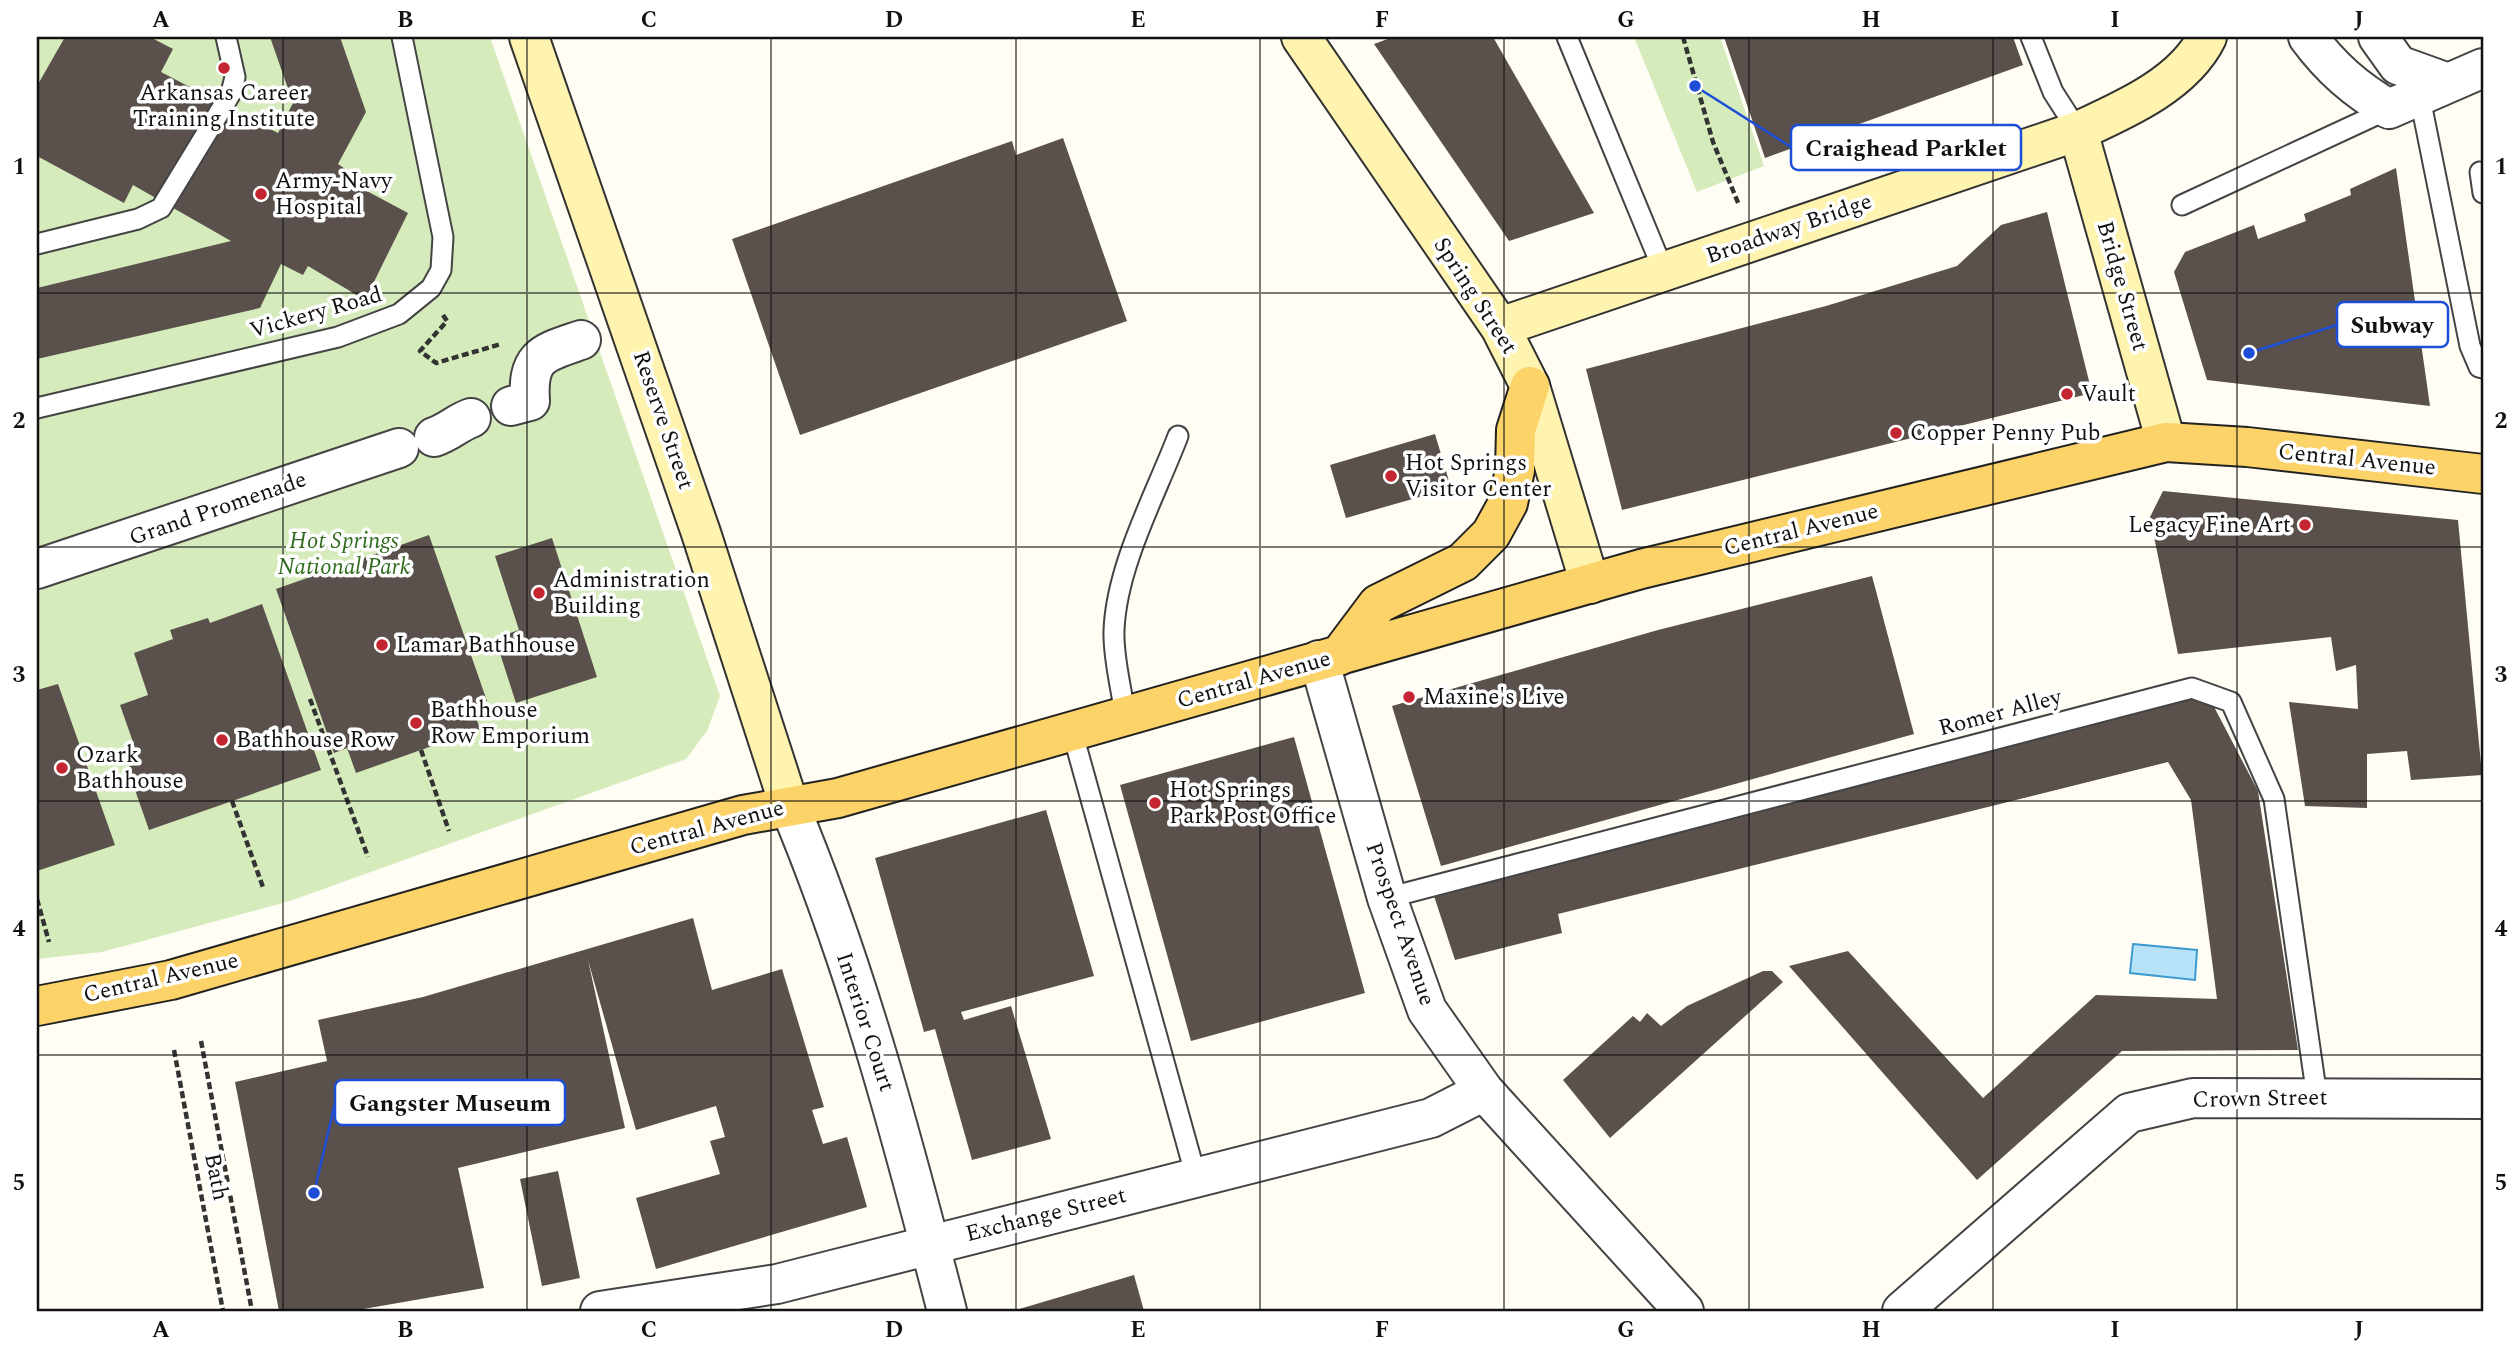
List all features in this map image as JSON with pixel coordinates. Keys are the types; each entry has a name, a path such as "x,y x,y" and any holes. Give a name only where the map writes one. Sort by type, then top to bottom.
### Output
{"main road":[{"name":"Reserve Street","path":"530,37 701,533 789,805"},
{"name":"Spring Street","path":"1301,37 1500,327 1530,386 1590,584"},
{"name":"Broadway Bridge","path":"1500,327 2078,131 2143,101 2200,51 2207,37"},
{"name":"Bridge Street","path":"2078,131 2166,442"},
{"path":"1329,658 1378,604 1463,562 1491,534 1508,503 1515,470 1516,430 1530,386"},
{"name":"Central Avenue","path":"37,1006 171,980 789,805 838,798 1590,584 2166,442 2247,447 2483,474"}],"street":[{"path":"2308,37 2330,66 2359,91 2419,97 2483,68"},
{"path":"2378,37 2419,97"},
{"path":"526,410 531,369 539,358 547,352 582,340"},
{"name":"Grand Promenade","path":"37,569 451,432 458,423 471,418"},
{"name":"Prospect Avenue","path":"1329,658 1387,898 1427,1010 1484,1091 1684,1311"},
{"name":"Interior Court","path":"789,805 815,868 862,1012 947,1311"},
{"name":"Exchange Street","path":"600,1311 777,1284 1431,1118 1484,1091"},
{"name":"Crown Street","path":"1902,1311 2129,1113 2193,1098 2483,1100"}],"lane":[{"path":"37,244 138,219 161,208 231,93 235,77 226,37"},
{"name":"Vickery Road","path":"37,408 338,337 399,314 431,288 441,270 443,237 402,37"},
{"path":"1567,37 1664,272"},
{"path":"2031,37 2053,92 2078,131"},
{"path":"2182,205 2419,97 2470,346 2479,367 2483,368"},
{"path":"2480,172 2483,193"},
{"path":"1125,717 1114,634 1116,603 1178,436"},
{"name":"Romer Alley","path":"1387,898 2192,688 2231,702 2274,799 2317,1097"},
{"path":"1072,731 1196,1177"}],"path":[{"path":"1683,37 1713,142 1754,241"},
{"path":"443,316 447,321 420,351 436,363 508,342"},
{"path":"310,699 368,858"},
{"path":"421,750 449,831"},
{"path":"232,801 264,890"},
{"path":"37,900 50,942"},
{"path":"201,1041 252,1311"},
{"name":"Bath","path":"174,1050 223,1311"}],"green space":[{"name":"Hot Springs National Park","path":"37,37 490,37 720,696 707,731 686,759 290,901 102,952 37,959"},
{"path":"1634,37 1720,37 1764,166 1697,192"}],"water":[{"path":"2133,944 2197,950 2195,980 2130,973"}],"building":[{"name":"Army-Navy Hospital","path":"65,37 150,37 173,49 161,72 278,133 293,103 270,37 340,37 366,112 338,164 354,175 350,182 408,213 365,300 308,266 303,275 281,264 260,308 37,359 37,288 231,241 133,185 124,203 37,156 37,86"},
{"path":"1393,37 1493,37 1594,213 1509,241 1374,44"},
{"path":"1724,37 2013,37 2023,65 1765,158"},
{"path":"1063,138 1127,321 800,435 732,239 1012,141 1016,155"},
{"path":"2396,168 2430,406 2207,380 2174,272 2185,252 2254,225 2258,239 2306,221 2304,214 2351,195 2350,189"},
{"path":"2047,212 2092,393 1622,510 1586,369 1826,306 1957,266 2001,225"},
{"name":"Hot Springs Visitor Center","path":"1435,434 1451,488 1346,518 1330,465"},
{"path":"2163,491 2458,520 2482,775 2411,780 2407,751 2367,754 2367,808 2305,806 2289,702 2358,709 2356,665 2336,671 2331,637 2178,654 2150,517"},
{"name":"Lamar Bathhouse","path":"429,535 487,701 472,706 480,729 356,773 347,748 334,753 276,589"},
{"name":"Administration Building","path":"552,538 597,677 516,703 495,638 519,630 495,556"},
{"path":"1872,576 1914,734 1441,866 1392,706 1658,630"},
{"path":"262,604 321,770 149,830 127,767 140,762 120,705 148,695 134,653 173,639 170,630 208,618 210,623"},
{"name":"Ozark Bathhouse","path":"58,684 115,845 37,871 37,690"},
{"path":"2191,696 2211,701 2258,791 2298,1050 2122,1051 1977,1180 1789,966 1848,951 1983,1098 2096,995 2217,999 2191,800 2168,762 1558,914 1562,933 1455,960 1434,896"},
{"path":"1294,737 1365,993 1191,1041 1120,785"},
{"path":"1046,810 1094,976 961,1012 964,1020 1011,1006 1051,1139 972,1160 935,1029 924,1032 875,858"},
{"path":"693,918 712,990 782,969 824,1107 812,1110 823,1144 847,1137 867,1207 656,1269 636,1198 720,1174 710,1141 725,1137 716,1106 636,1130 588,960 625,1128 458,1168 484,1288 352,1311 279,1311 235,1082 327,1061 318,1020 423,997"},
{"path":"1763,971 1772,971 1783,982 1610,1138 1563,1080 1633,1016 1640,1022 1647,1013 1661,1026 1687,1006"},
{"path":"558,1171 580,1278 542,1286 520,1179"},
{"path":"1134,1275 1144,1311 1013,1311"}],"place":[{"name":"Arkansas Career Training Institute","path":"224,68"},
{"name":"Craighead Parklet","path":"1695,86"},
{"name":"Army-Navy Hospital","path":"261,194"},
{"name":"Subway","path":"2249,353"},
{"name":"Vault","path":"2067,394"},
{"name":"Copper Penny Pub","path":"1896,433"},
{"name":"Hot Springs Visitor Center","path":"1391,476"},
{"name":"Legacy Fine Art","path":"2305,525"},
{"name":"Administration Building","path":"539,593"},
{"name":"Lamar Bathhouse","path":"382,645"},
{"name":"Maxine's Live","path":"1409,697"},
{"name":"Bathhouse Row Emporium","path":"416,723"},
{"name":"Bathhouse Row","path":"222,740"},
{"name":"Ozark Bathhouse","path":"62,768"},
{"name":"Hot Springs Park Post Office","path":"1155,803"},
{"name":"Gangster Museum","path":"314,1193"}]}
